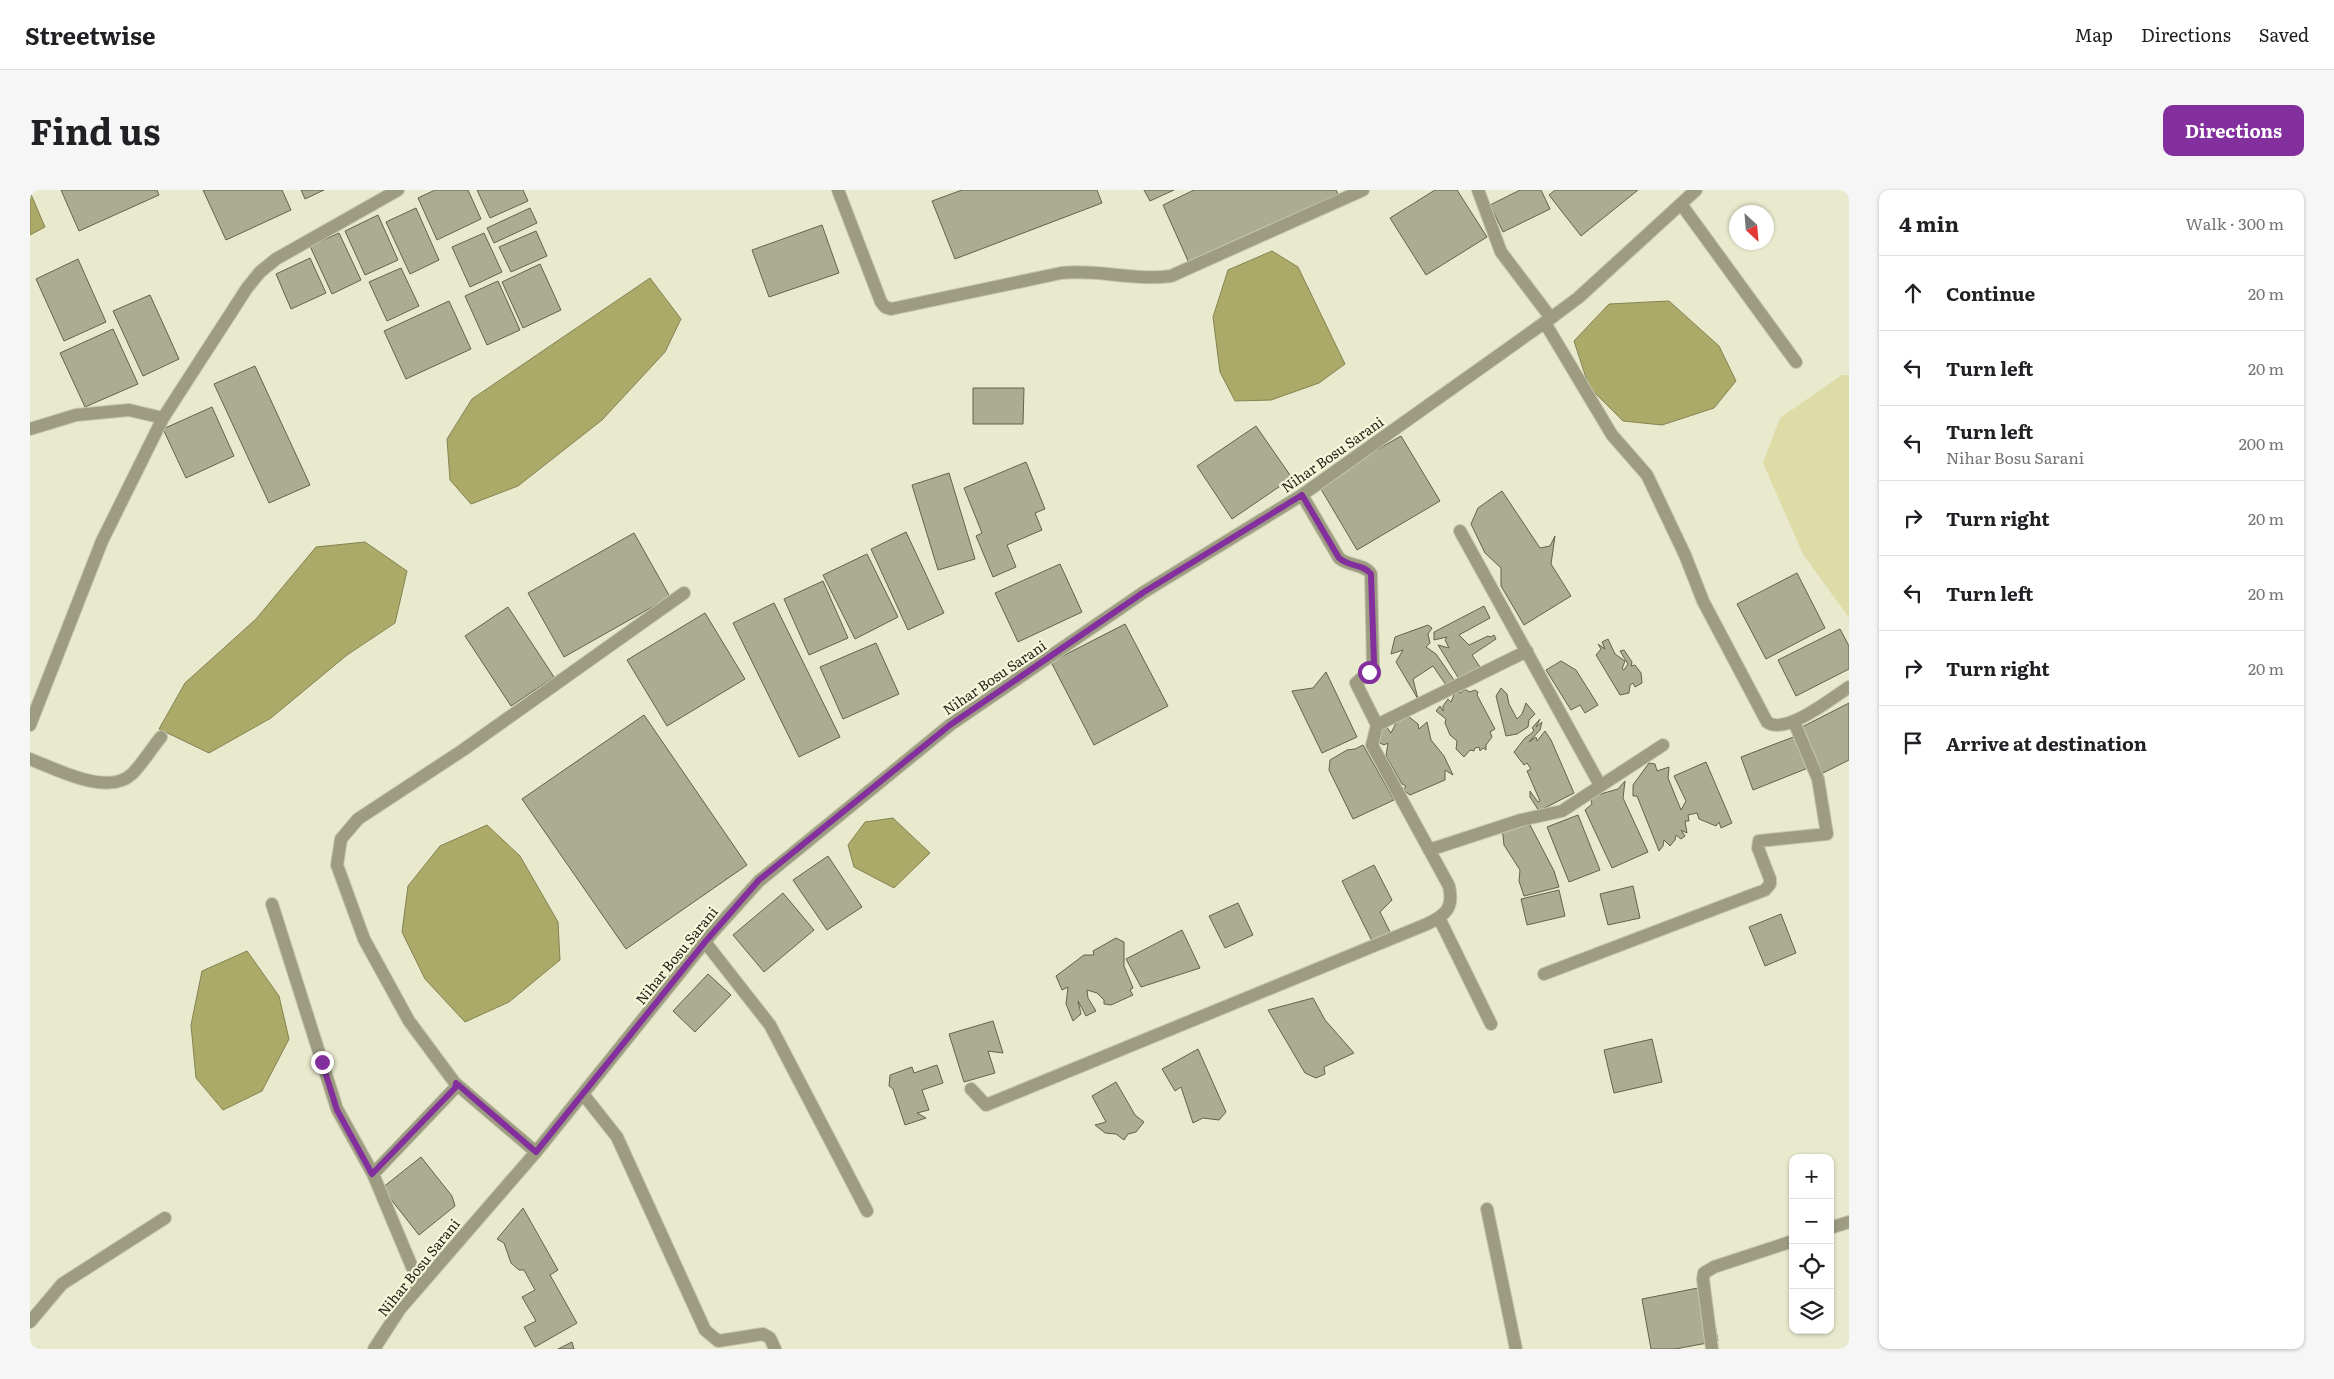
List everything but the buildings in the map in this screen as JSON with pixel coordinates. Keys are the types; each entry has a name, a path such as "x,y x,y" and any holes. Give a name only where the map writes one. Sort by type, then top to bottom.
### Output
{"street":[{"path":"30,725 102,541 163,418 247,288 260,272 276,259 398,190"},
{"path":"838,190 881,302 885,307 891,309 1061,273 1081,271 1153,278 1171,276 1363,190"},
{"path":"1478,190 1501,252 1548,320 1612,435 1647,475 1685,555 1703,601 1767,722 1777,726 1794,722 1849,687"},
{"name":"Nihar Bosu Sarani","path":"374,1349 400,1309 536,1152 705,942 759,880 950,725 1144,592 1302,495 1578,298 1696,190"},
{"path":"1681,204 1796,362"},
{"path":"30,429 76,415 103,412 129,410 163,418"},
{"path":"971,1088 986,1104 1439,918 1448,909 1452,899 1449,886 1372,745 1377,725 1356,683 1373,668 1371,574 1366,568 1347,564 1339,558 1302,495"},
{"path":"1460,531 1600,785"},
{"path":"536,1152 456,1083 410,1021 364,939 337,865 341,839 358,819 463,750 684,593"},
{"path":"1377,725 1527,651"},
{"path":"1544,974 1765,890 1770,884 1770,879 1758,848 1758,842 1762,840 1827,834 1818,779 1794,722"},
{"path":"30,759 88,780 104,784 116,783 132,774 161,737"},
{"path":"1429,850 1521,820 1562,811 1663,745"},
{"path":"272,904 337,1110 372,1174 420,1286"},
{"path":"1439,918 1491,1024"},
{"path":"705,942 770,1025 868,1211"},
{"path":"372,1174 455,1088 456,1083"},
{"path":"583,1094 617,1137 705,1330 718,1341 763,1334 770,1338 775,1349"},
{"path":"1487,1209 1516,1349"},
{"path":"30,1322 62,1284 165,1218"},
{"path":"1834,1227 1849,1222"},
{"path":"1712,1349 1703,1278 1704,1273 1714,1266 1789,1241"}],"green space":[{"path":"1842,375 1849,375 1849,618 1803,554 1763,463 1780,418"}],"shaded area":[{"path":"30,192 45,227 30,235"},
{"path":"1272,251 1298,267 1345,364 1319,383 1271,400 1235,401 1220,372 1213,317 1228,270"},
{"path":"650,278 681,319 665,352 602,420 518,486 471,504 450,480 447,439 472,399"},
{"path":"1669,301 1719,346 1736,381 1714,408 1662,425 1623,421 1589,387 1574,341 1609,304"},
{"path":"365,542 407,571 395,623 347,655 271,718 209,753 159,729 185,683 256,619 316,547"},
{"path":"893,818 930,853 894,888 854,867 848,845 865,822"},
{"path":"487,825 520,856 558,922 560,960 509,1002 465,1022 425,979 402,932 408,886 440,846"},
{"path":"247,951 279,996 289,1039 262,1091 223,1110 196,1078 191,1025 202,971"}],"route":[{"path":"322,1062 337,1110 372,1174 455,1088 456,1083 536,1152 705,942 759,880 950,725 1144,592 1302,495 1339,558 1347,564 1366,568 1371,574 1374,663 1373,668 1369,672"}]}
